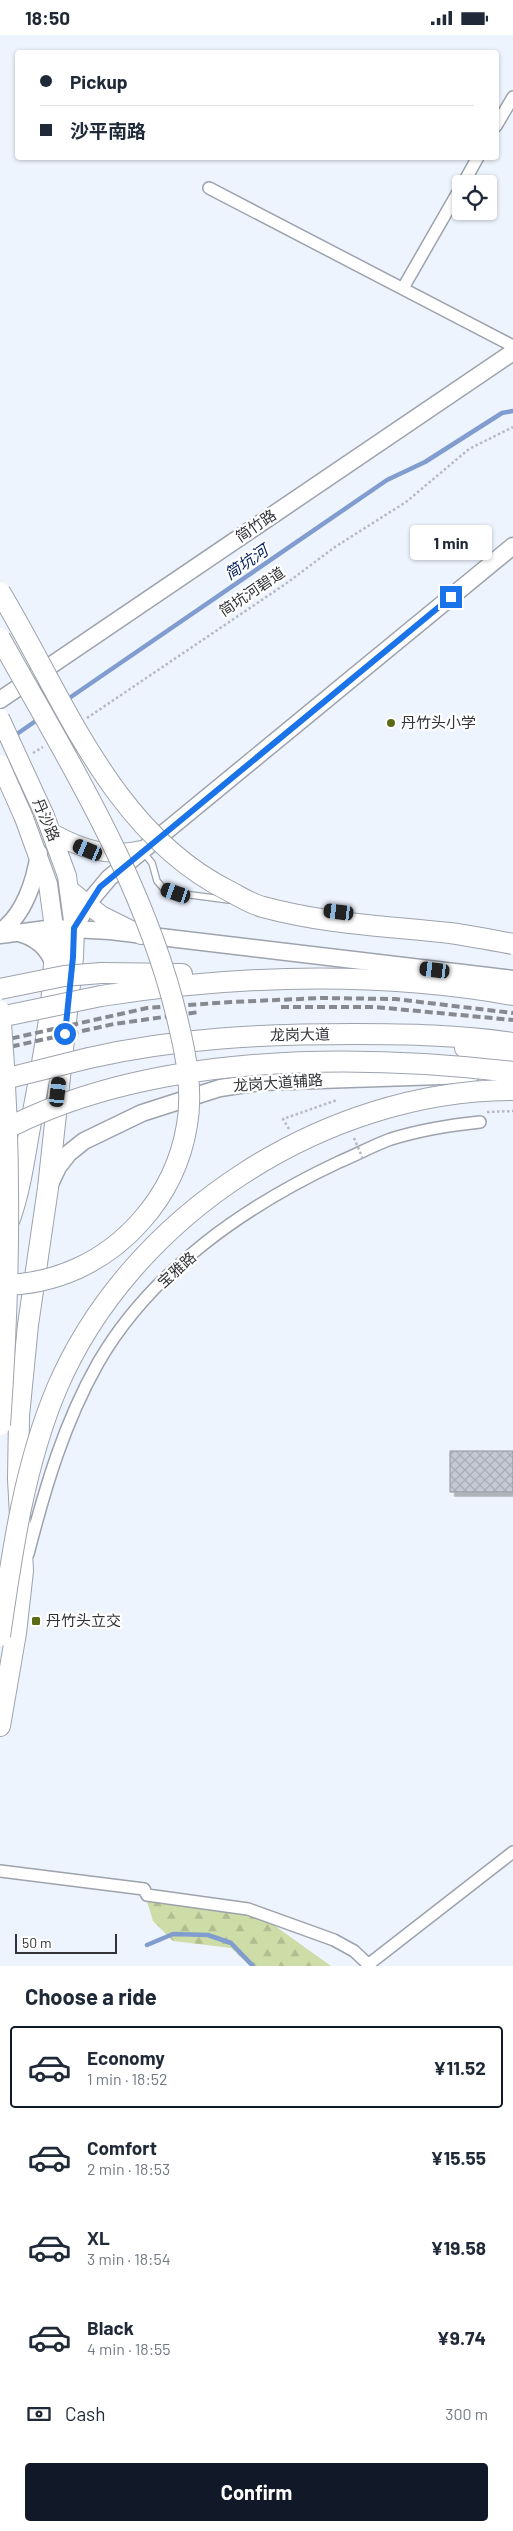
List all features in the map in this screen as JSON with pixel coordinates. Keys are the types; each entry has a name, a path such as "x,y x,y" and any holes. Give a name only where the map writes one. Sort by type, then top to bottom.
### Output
{"highway":[{"path":"0,592 82,738 111,785 143,825 184,863 216,884 260,906 330,922 450,933 513,943"},
{"path":"0,638 88,797 133,889 171,993 185,1052 188,1085 188,1123 181,1154 165,1191 124,1240 93,1262 55,1278 16,1285 0,1285"},
{"path":"0,1249 8,1196 37,1092 54,957 54,928"},
{"path":"9,1426 28,1325 48,1188 73,957 74,928"},
{"path":"0,989 64,976 101,973 182,974 233,980"},
{"path":"0,1017 101,996 189,983 233,980 284,979 394,982 513,995"},
{"path":"0,1011 10,1175 8,1288 9,1426 18,1479 23,1571 16,1633 0,1725"},
{"name":"龙岗大道","path":"0,1080 89,1058 200,1040 293,1034 408,1034 513,1043"},
{"path":"408,1034 513,1059"},
{"path":"0,1132 69,1100 118,1085 223,1069 288,1063 385,1061 441,1063 513,1073"},
{"path":"0,1635 21,1511 33,1463 57,1388 90,1325 117,1288 148,1253 207,1197 237,1176 308,1137 366,1115 411,1103 454,1094 513,1089"}],"main road":[{"name":"简竹路","path":"0,700 513,352"},
{"path":"74,928 87,905 109,878 513,546"},
{"name":"丹沙路","path":"0,718 52,833 70,890 74,928"},
{"name":"丹沙路","path":"0,764 39,853 50,893 54,928"},
{"path":"52,833 88,850 108,854 142,850"},
{"path":"142,850 135,881 143,908 163,927 181,937 202,942"},
{"path":"5,933 23,904 34,876 39,853"},
{"path":"70,890 87,905 109,919 142,935"},
{"path":"5,933 74,928 513,979"},
{"path":"5,933 29,937 42,945 51,957 54,957"},
{"name":"龙岗大道辅路","path":"48,1188 58,1167 69,1153 84,1141 142,1113 220,1088 260,1082 513,1073"}],"street":[{"path":"499,121 513,97"},
{"path":"468,175 476,160"},
{"path":"209,188 513,346"},
{"path":"403,288 452,202"},
{"name":"宝雅路","path":"23,1571 49,1473 66,1430 99,1362 138,1306 180,1265 233,1223 300,1181 391,1139 454,1125 480,1122"},
{"path":"9,1426 32,1441 43,1445 50,1445 66,1430"},
{"path":"0,1871 144,1889 147,1895 248,1909 334,1940 354,1951 370,1965 513,1852"}],"lane":[{"path":"142,850 152,863 157,881 164,889 194,896 296,907"},
{"path":"411,922 513,937"}],"path":[{"name":"简坑河碧道","path":"84,721 284,585 335,547 406,502 468,449 513,427"},
{"path":"25,758 50,742"},
{"path":"296,1127 288,1130 283,1119 337,1100"},
{"path":"488,1112 513,1111"}],"green space":[{"path":"146,1898 264,1918 331,1966 250,1966 231,1948 173,1941 153,1921"}],"building":[{"path":"450,1451 513,1451 513,1492 450,1492"}],"waterway":[{"name":"简坑河","path":"65,701 387,480 425,462 502,413 513,411"},
{"name":"简坑河","path":"14,736 40,718"},
{"path":"147,1945 173,1934 208,1935 231,1943 253,1966"}],"railway":[{"path":"0,1041 147,1008 231,1002 322,998 395,999 513,1013"},
{"path":"281,1007 375,1007 513,1020"},
{"path":"0,1049 114,1024 199,1012"}],"place":[{"name":"丹竹头小学","path":"391,723"},
{"name":"丹竹头立交","path":"36,1621"}],"route":[{"path":"65,1034 74,928 100,887 451,597"}]}
